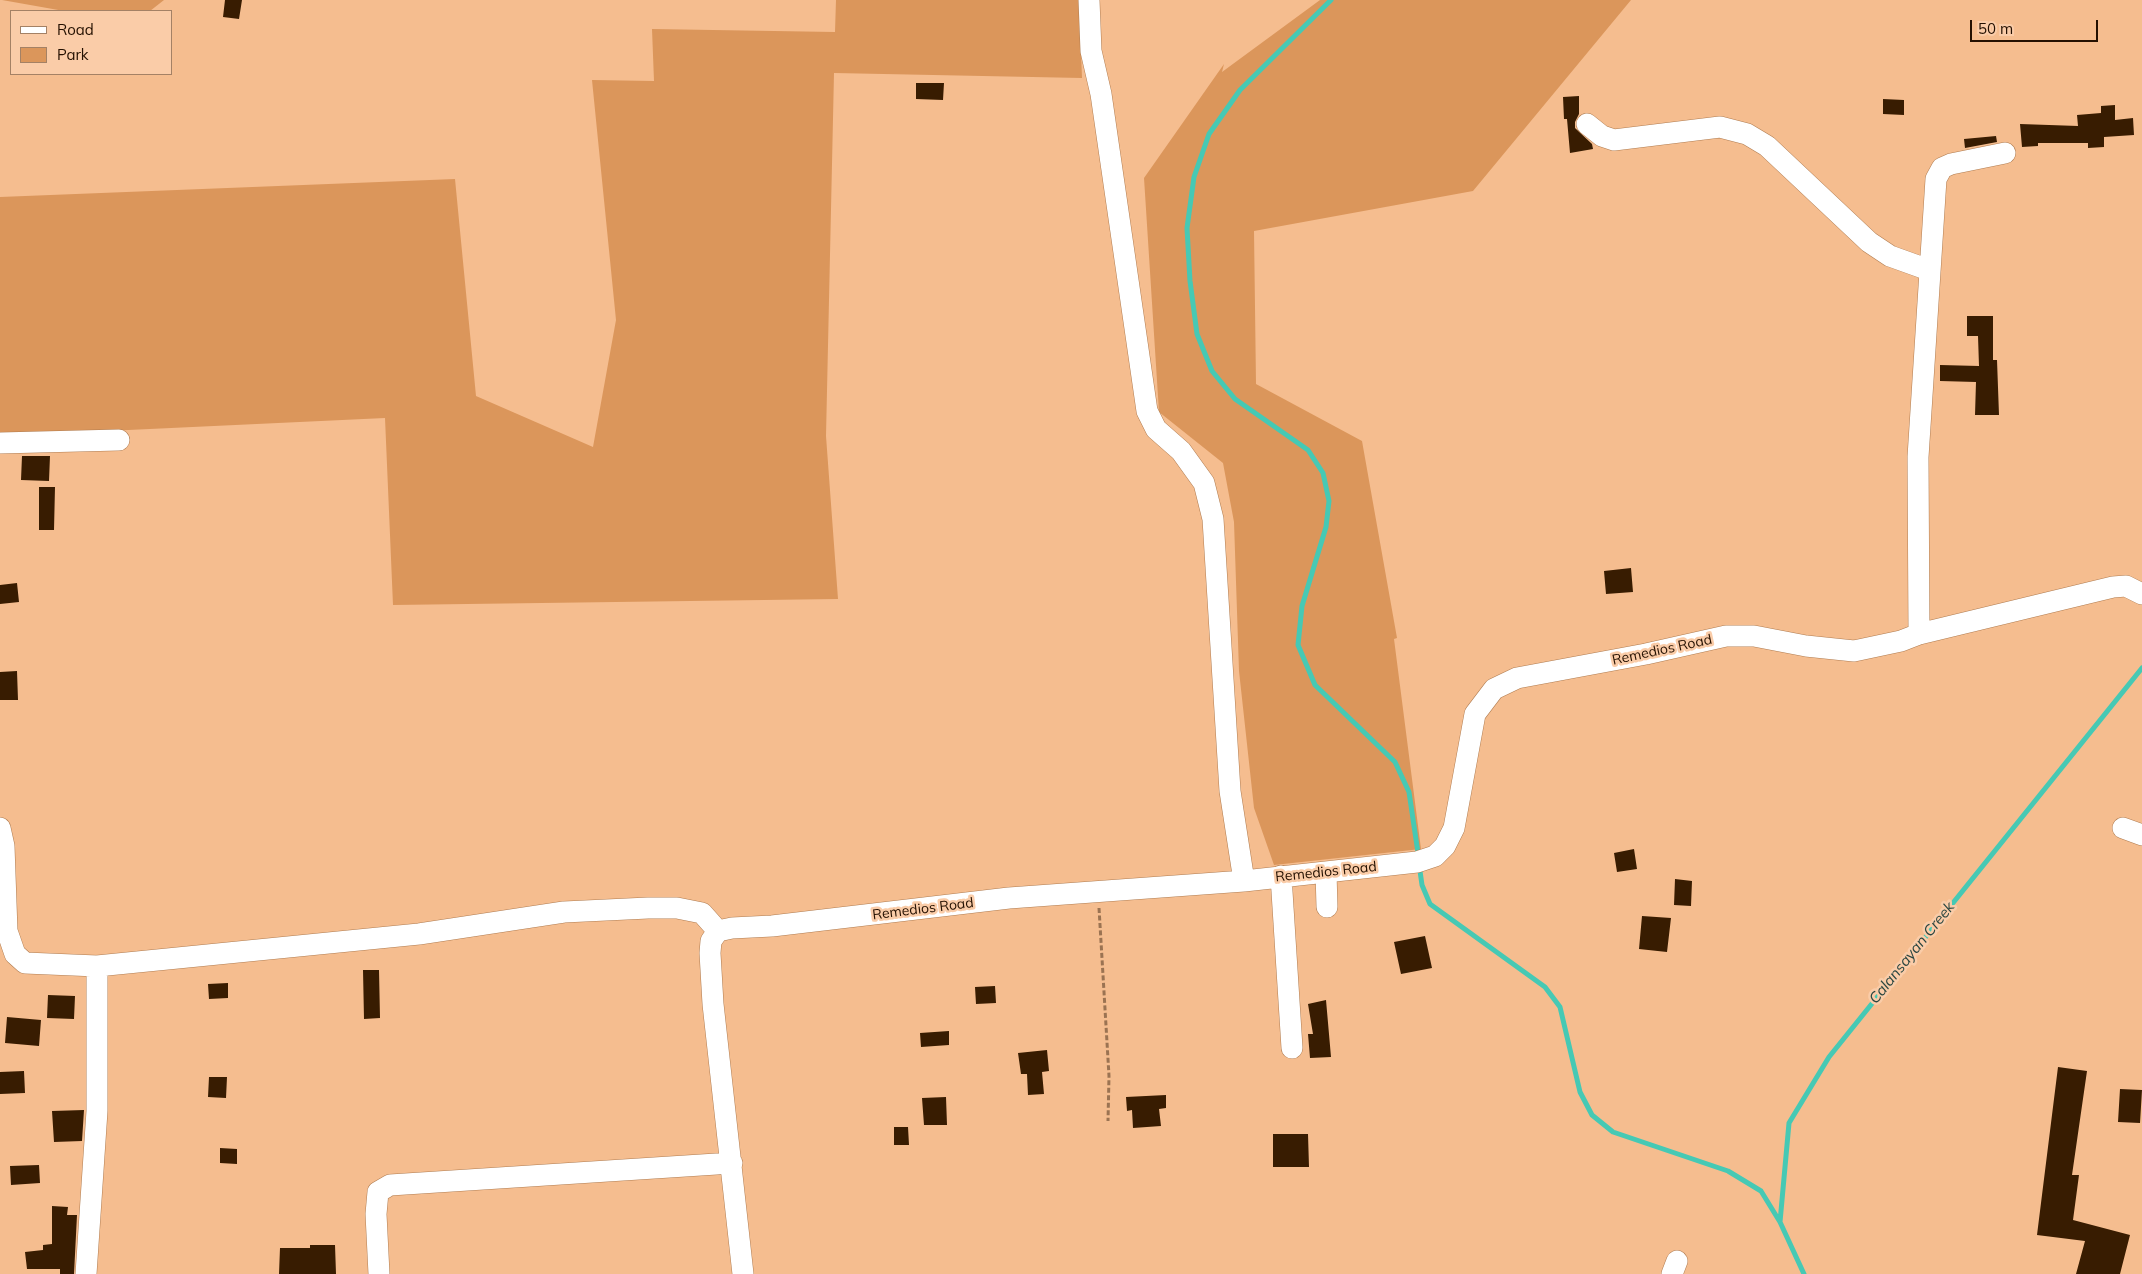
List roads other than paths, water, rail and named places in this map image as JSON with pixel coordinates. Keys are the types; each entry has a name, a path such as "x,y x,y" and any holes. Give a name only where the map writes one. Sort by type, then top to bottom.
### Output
{"street":[{"path":"1089,0 1090,51 1101,94 1148,412 1156,429 1181,451 1204,482 1213,519 1230,791 1244,881"},
{"path":"1588,124 1602,136 1614,140 1720,127 1747,134 1767,146 1869,242 1890,256 1929,270"},
{"path":"1920,634 1918,457 1933,199 1936,179 1942,168 2005,153"},
{"path":"0,443 119,440"},
{"name":"Remedios Road","path":"718,931 1009,898 1099,893 1244,881 1417,862 1435,856 1445,846 1454,828 1475,714 1494,689 1517,678 1646,654 1726,636 1754,636 1806,646 1854,651 1901,641 1920,634 2113,587 2126,586 2142,594"},
{"path":"0,828 4,846 7,931 15,954 25,963 96,966 419,934 564,912 677,908 702,913 718,931 711,941 710,953 713,1004 743,1274"},
{"path":"1326,872 1327,907"},
{"path":"1281,876 1292,1048"},
{"path":"86,1274 97,1111 96,966"},
{"path":"379,1274 376,1214 378,1192 390,1184 732,1163"}],"waterway":[{"path":"1331,0 1240,90 1209,134 1194,177 1187,228 1190,281 1197,334 1212,371 1235,399 1308,450 1323,473 1329,501 1326,527 1302,606 1298,645 1315,685 1395,762 1409,792 1418,853"},
{"name":"Calansayan Creek","path":"1804,1274 1780,1222 1789,1123 1829,1057 2142,668"},
{"path":"1420,871 1422,885 1430,904 1545,987 1560,1007 1580,1092 1592,1115 1613,1132 1728,1171 1761,1191 1780,1222"}]}
